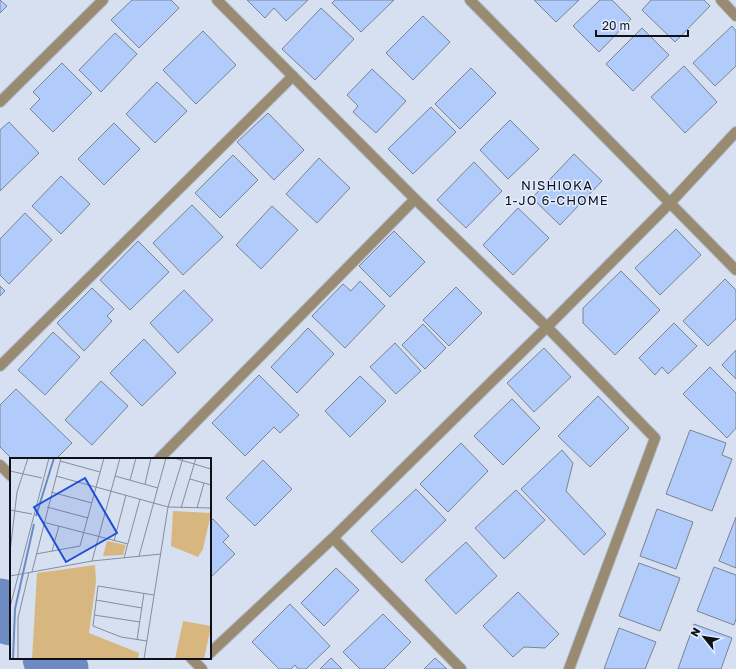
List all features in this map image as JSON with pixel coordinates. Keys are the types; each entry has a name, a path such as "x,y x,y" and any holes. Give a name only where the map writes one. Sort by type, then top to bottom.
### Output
{"street":[{"path":"0,102 103,0"},
{"path":"217,0 415,199 547,326 655,438 569,669"},
{"path":"470,0 736,270"},
{"path":"721,0 736,16"},
{"path":"0,366 293,76"},
{"path":"211,652 333,538 670,203 736,132"},
{"path":"160,458 415,199"},
{"path":"0,465 10,475"},
{"path":"333,538 461,669"}],"building":[{"path":"0,0 7,6 0,13"},
{"path":"132,0 171,0 179,8 139,48 111,20"},
{"path":"247,0 308,0 286,21 274,8 265,18"},
{"path":"335,0 394,0 361,32 332,3"},
{"path":"534,0 579,0 556,22"},
{"path":"600,0 612,0 631,19 599,52 573,26"},
{"path":"651,0 704,0 710,6 675,42 642,10"},
{"path":"321,8 354,39 315,80 282,49"},
{"path":"423,16 450,42 413,80 386,53"},
{"path":"732,26 736,31 736,66 715,86 693,63"},
{"path":"642,28 669,55 633,91 606,64"},
{"path":"203,31 236,65 196,104 163,70"},
{"path":"115,33 137,54 101,92 79,70"},
{"path":"62,63 92,93 53,132 30,109 40,99 33,92"},
{"path":"684,66 717,102 685,133 651,97"},
{"path":"471,68 496,93 460,129 435,104"},
{"path":"372,69 406,101 376,133 353,112 358,106 347,95"},
{"path":"157,82 187,111 155,143 126,114"},
{"path":"431,107 456,132 413,174 388,149"},
{"path":"268,113 304,150 274,180 237,142"},
{"path":"510,120 539,149 508,179 480,150"},
{"path":"9,122 39,153 0,191 0,130"},
{"path":"114,123 140,149 104,185 78,159"},
{"path":"574,154 602,181 560,225 532,198"},
{"path":"233,155 258,180 220,218 195,193"},
{"path":"319,158 350,188 317,223 286,194"},
{"path":"474,162 502,191 466,228 437,200"},
{"path":"61,176 90,204 61,234 32,206"},
{"path":"192,205 223,237 183,275 153,243"},
{"path":"272,206 298,230 261,269 236,245"},
{"path":"518,208 549,238 513,275 483,245"},
{"path":"25,213 52,240 9,284 0,275 0,239"},
{"path":"676,229 701,255 660,295 635,268"},
{"path":"394,231 425,262 390,297 359,266"},
{"path":"138,241 169,272 130,310 100,280"},
{"path":"621,271 660,310 615,355 583,323 583,308"},
{"path":"725,279 736,290 736,319 708,346 683,321"},
{"path":"360,281 385,306 345,348 312,316 343,284 351,291"},
{"path":"0,286 5,291 0,296"},
{"path":"456,287 482,313 449,346 423,320"},
{"path":"92,288 114,309 107,316 112,321 84,351 57,323"},
{"path":"184,290 213,320 178,353 150,323"},
{"path":"674,323 697,346 668,374 662,367 655,375 639,358"},
{"path":"423,324 446,348 425,369 402,345"},
{"path":"308,328 334,354 297,393 271,367"},
{"path":"53,332 80,357 45,395 18,370"},
{"path":"144,339 176,373 142,406 110,373"},
{"path":"395,343 421,371 396,394 370,367"},
{"path":"544,348 571,377 534,412 507,383"},
{"path":"736,350 736,379 722,365"},
{"path":"710,367 736,393 736,428 727,438 683,394"},
{"path":"259,375 299,415 280,433 274,427 245,456 212,423"},
{"path":"360,376 386,401 350,437 325,411"},
{"path":"101,381 128,406 92,445 65,420"},
{"path":"16,389 72,443 57,458 11,458 0,447 0,405"},
{"path":"598,396 629,428 590,467 558,436"},
{"path":"512,399 540,428 503,465 474,436"},
{"path":"690,430 726,443 722,455 732,459 712,511 666,494"},
{"path":"461,443 488,471 448,512 420,484"},
{"path":"562,450 573,463 566,491 606,534 584,555 521,489"},
{"path":"263,460 292,489 255,526 226,498"},
{"path":"416,489 446,520 402,563 371,531"},
{"path":"516,490 545,520 504,559 475,528"},
{"path":"657,509 693,522 676,569 640,556"},
{"path":"736,517 736,568 719,561"},
{"path":"213,519 229,536 223,542 235,554 211,577 211,520"},
{"path":"466,542 497,576 456,614 425,580"},
{"path":"639,563 680,578 660,631 619,616"},
{"path":"714,567 736,575 736,619 734,625 697,611"},
{"path":"336,568 359,590 324,626 301,603"},
{"path":"518,592 559,634 545,648 524,647 513,657 483,626"},
{"path":"290,604 330,646 306,669 298,669 295,665 291,669 279,669 252,642"},
{"path":"383,614 411,642 384,669 360,669 343,652"},
{"path":"694,624 732,638 721,669 678,669"},
{"path":"619,628 656,642 645,669 604,669"},
{"path":"331,658 342,669 320,669"},
{"path":"435,658 447,669 424,669"}],"waterway":[{"path":"0,606 10,617"},
{"path":"51,659 61,669"}],"district":[{"name":"NISHIOKA 1-JO 6-CHOME","path":"557,192"}]}
